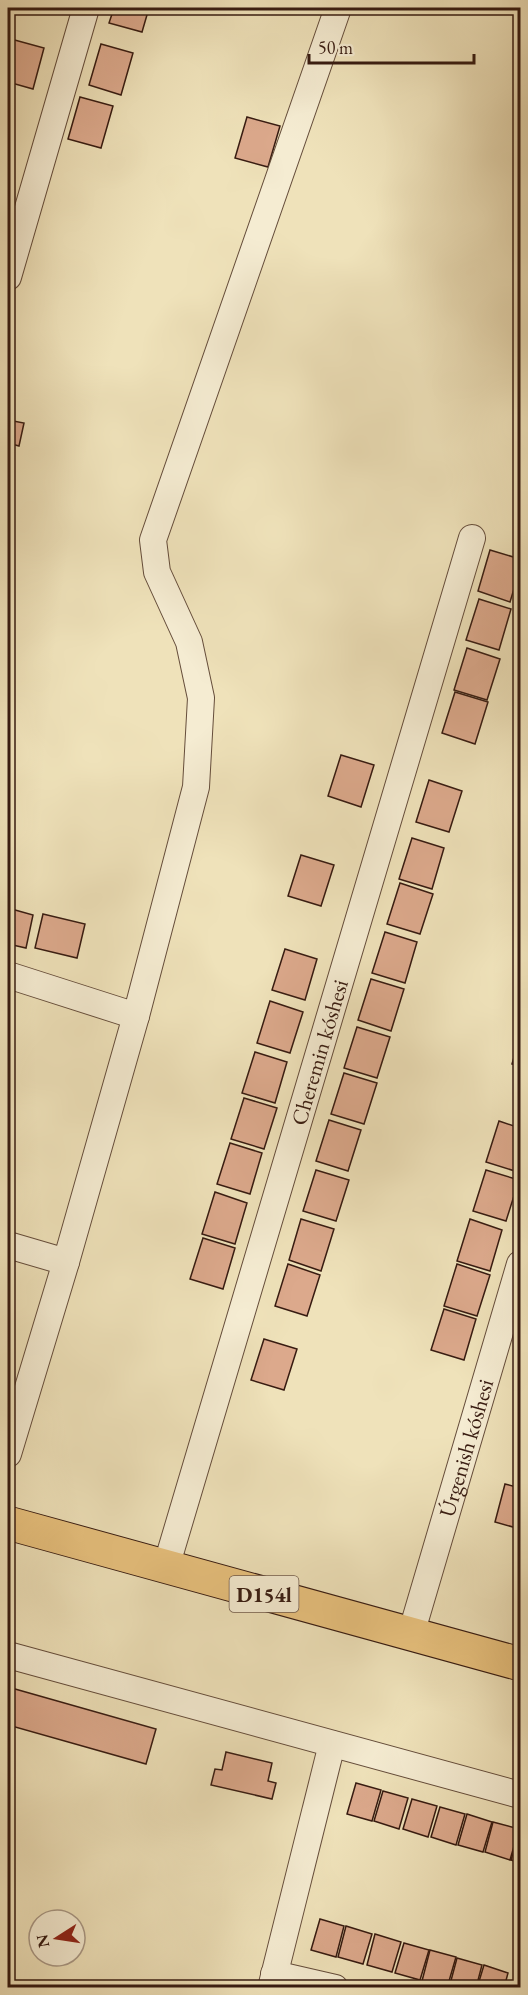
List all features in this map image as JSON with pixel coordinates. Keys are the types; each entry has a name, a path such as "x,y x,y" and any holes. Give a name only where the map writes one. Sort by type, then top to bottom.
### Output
{"main road":[{"name":"D154l","path":"8,1523 520,1664"}],"street":[{"path":"8,277 86,8"},
{"path":"8,1454 66,1262 136,1016 196,788 201,698 189,642 157,572 153,540 338,8"},
{"name":"Cheremin kóshesi","path":"166,1567 472,537"},
{"path":"8,975 136,1016"},
{"path":"8,1245 66,1262"},
{"name":"Úrgenish kóshesi","path":"411,1634 520,1264"},
{"path":"8,1655 520,1796"},
{"path":"332,1744 272,1981 335,1988"}],"building":[{"path":"114,8 149,8 142,32 109,23"},
{"path":"11,39 44,48 33,89 8,82 8,52"},
{"path":"101,44 133,53 121,95 89,85"},
{"path":"80,97 113,106 101,148 68,139"},
{"path":"247,117 280,126 268,167 235,158"},
{"path":"8,420 24,423 19,446 8,443"},
{"path":"490,550 520,559 520,569 510,602 478,591"},
{"path":"479,599 511,609 499,650 466,640"},
{"path":"467,648 500,659 487,700 454,690"},
{"path":"455,692 488,702 475,744 442,733"},
{"path":"341,755 374,765 361,807 328,796"},
{"path":"429,780 462,791 449,832 416,822"},
{"path":"412,838 444,848 432,889 399,879"},
{"path":"301,855 334,865 321,906 288,896"},
{"path":"400,883 433,894 420,934 387,924"},
{"path":"8,908 33,915 26,948 8,944"},
{"path":"43,914 85,924 77,958 35,948"},
{"path":"385,932 417,942 405,983 372,973"},
{"path":"285,949 317,959 305,1000 272,990"},
{"path":"371,979 404,989 391,1031 358,1020"},
{"path":"270,1001 303,1012 290,1053 257,1043"},
{"path":"357,1027 390,1037 377,1078 344,1068"},
{"path":"520,1037 520,1066 512,1064"},
{"path":"255,1052 287,1062 275,1103 242,1093"},
{"path":"344,1073 377,1083 364,1124 331,1114"},
{"path":"244,1098 277,1108 264,1149 231,1139"},
{"path":"329,1120 361,1130 348,1171 316,1161"},
{"path":"499,1121 520,1128 518,1172 486,1162"},
{"path":"230,1143 262,1153 250,1194 217,1184"},
{"path":"316,1170 349,1180 336,1221 303,1211"},
{"path":"486,1170 519,1180 506,1221 473,1211"},
{"path":"215,1192 247,1203 235,1244 202,1234"},
{"path":"301,1219 334,1229 321,1271 289,1260"},
{"path":"470,1219 502,1230 490,1271 457,1261"},
{"path":"203,1238 235,1248 223,1289 190,1279"},
{"path":"288,1264 320,1275 307,1316 275,1306"},
{"path":"457,1264 490,1275 477,1316 444,1306"},
{"path":"444,1309 476,1319 464,1360 431,1350"},
{"path":"264,1339 297,1349 284,1390 251,1380"},
{"path":"505,1484 520,1488 520,1529 495,1522"},
{"path":"8,1687 156,1729 146,1764 8,1725"},
{"path":"226,1752 272,1763 268,1781 276,1783 272,1799 211,1785 215,1769 222,1770"},
{"path":"356,1783 381,1790 372,1821 347,1814"},
{"path":"383,1791 408,1798 399,1829 374,1821"},
{"path":"412,1799 437,1806 428,1837 403,1829"},
{"path":"440,1807 465,1814 456,1845 431,1837"},
{"path":"467,1814 492,1822 483,1852 458,1845"},
{"path":"493,1822 519,1829 510,1860 485,1852"},
{"path":"520,1830 520,1863 511,1860"},
{"path":"320,1919 344,1926 336,1957 311,1950"},
{"path":"346,1926 372,1934 363,1964 338,1957"},
{"path":"375,1934 401,1942 392,1972 367,1965"},
{"path":"404,1943 429,1950 420,1980 395,1973"},
{"path":"430,1950 456,1957 447,1988 422,1981"},
{"path":"457,1958 482,1965 476,1988 449,1988"},
{"path":"484,1965 508,1973 504,1988 477,1988"}]}
